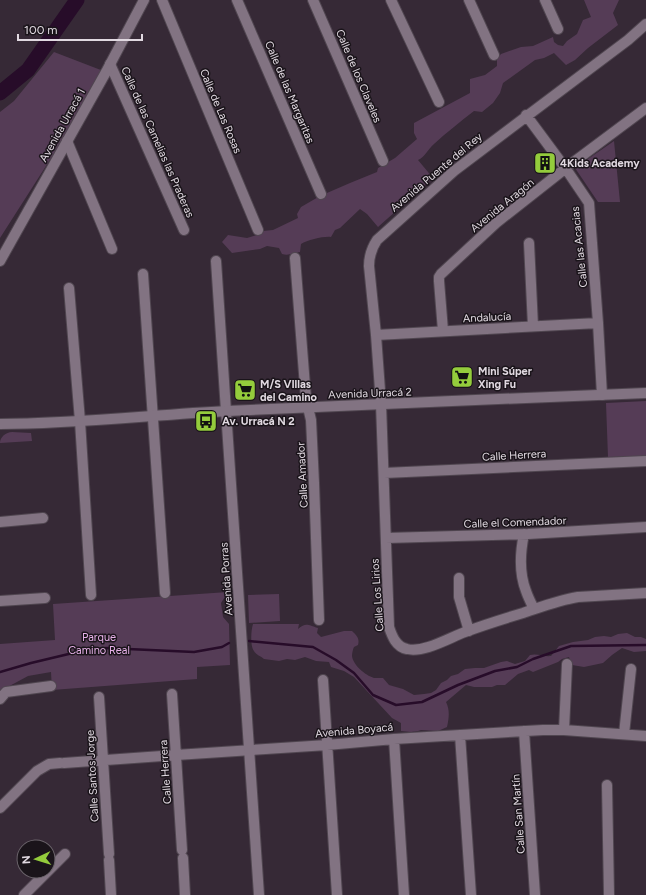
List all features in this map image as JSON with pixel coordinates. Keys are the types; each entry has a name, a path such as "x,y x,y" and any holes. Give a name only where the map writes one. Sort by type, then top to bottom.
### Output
{"street":[{"name":"Avenida Urracá 1","path":"0,261 144,0"},
{"name":"Calle de Las Rosas","path":"162,0 258,230"},
{"name":"Calle de las Margaritas","path":"237,0 321,194"},
{"name":"Calle de los Claveles","path":"313,0 383,161"},
{"path":"391,0 439,102"},
{"path":"469,0 494,55"},
{"path":"545,0 558,29"},
{"name":"Avenida Puente del Rey","path":"381,404 369,261 372,248 377,240 454,171 526,115 628,40 646,24"},
{"name":"Calle de las Camelias las Praderas","path":"110,64 184,230"},
{"name":"Avenida Aragón","path":"443,331 439,281 441,274 496,223 646,109"},
{"name":"Calle las Acacias","path":"526,115 589,203 602,395"},
{"path":"67,141 112,249"},
{"path":"529,243 533,326"},
{"name":"Calle Amador","path":"295,258 306,399 311,420 319,620"},
{"name":"Avenida Porras","path":"216,261 259,895"},
{"path":"143,274 165,593"},
{"path":"70,288 91,594"},
{"name":"Andalucía","path":"376,335 598,323"},
{"name":"Avenida Urracá 2","path":"0,424 32,424 308,407 646,393"},
{"name":"Calle Los Lirios","path":"381,404 389,627 391,635 401,646 406,649 423,649 469,630 552,602 578,597 646,594"},
{"name":"Calle Herrera","path":"384,473 646,461"},
{"path":"0,522 43,518"},
{"name":"Calle el Comendador","path":"386,538 524,534 646,527"},
{"path":"524,534 520,563 526,592 534,609"},
{"path":"459,578 459,597 469,630"},
{"path":"0,601 45,598"},
{"path":"564,730 567,664"},
{"path":"624,734 631,669"},
{"path":"324,680 337,895"},
{"path":"0,699 6,692 51,686"},
{"name":"Calle Herrera","path":"172,694 185,895"},
{"name":"Calle Santos Jorge","path":"99,697 111,895"},
{"name":"Avenida Boyacá","path":"0,808 37,771 49,764 394,739 543,730 564,730 646,736"},
{"name":"Calle San Martín","path":"524,731 535,895"},
{"path":"460,735 471,895"},
{"path":"394,739 404,895"},
{"path":"607,785 609,895"},
{"path":"24,895 65,854"}],"green space":[{"path":"584,0 619,0 613,13 618,25 575,60 566,65 554,53 544,58 535,60 503,83 500,93 493,103 482,112 474,111 432,146 423,157 418,160 433,178 378,227 367,214 360,209 340,228 335,230 331,237 324,237 301,244 300,252 289,255 282,254 279,248 267,246 260,249 232,253 222,242 228,235 247,238 257,235 263,231 273,230 298,218 297,214 301,207 320,196 377,172 378,168 395,158 417,139 414,133 414,123 470,93 470,79 485,75 497,66 497,59 501,54 521,47 533,46 553,37 554,42 563,46 577,34 583,20 591,17"},
{"path":"54,52 106,72 0,238 0,112 14,101"},
{"path":"614,141 620,202 598,202 575,168"},
{"path":"646,401 646,456 608,457 606,403"},
{"path":"12,432 31,433 32,441 0,443 4,435"},
{"name":"Parque Camino Real","path":"228,592 221,603 223,617 229,624 230,665 197,667 197,679 52,690 51,672 28,676 0,692 0,644 55,640 53,604"},
{"path":"279,594 280,621 249,623 248,595"},
{"path":"253,624 299,624 298,629 303,625 309,625 318,628 317,633 321,637 344,631 352,631 357,637 358,645 354,647 352,656 360,669 371,677 383,678 389,685 403,689 414,695 431,693 436,690 441,683 465,669 484,668 507,661 515,664 525,661 530,655 551,656 559,646 588,640 595,637 611,637 618,634 627,633 635,637 646,639 646,651 634,652 622,648 603,663 584,667 572,665 569,657 533,672 529,670 518,674 505,685 474,687 466,685 446,702 449,714 447,727 438,731 421,730 411,732 401,731 401,723 392,718 354,677 344,671 331,667 329,662 316,661 305,657 295,660 287,659 279,661 264,659 254,651 252,646 251,634"}],"waterway":[{"path":"0,93 28,70 77,0"},
{"path":"249,641 313,647 336,660 354,673 373,695 396,705 422,702 458,685 495,671 517,667 533,659 571,646 646,645"},
{"path":"0,672 77,652 106,648 194,652 222,647 229,643"}],"place":[{"name":"4Kids Academy","path":"545,163"},
{"name":"Mini Súper Xing Fu","path":"462,377"},
{"name":"M/S VIllas del Camino","path":"245,390"},
{"name":"Av. Urracá N 2","path":"206,421"}]}
